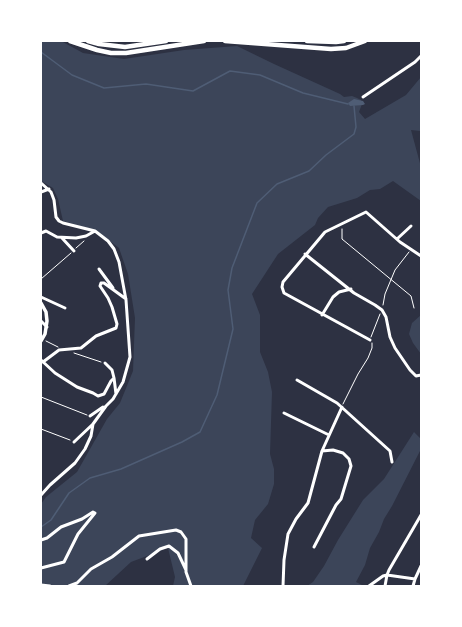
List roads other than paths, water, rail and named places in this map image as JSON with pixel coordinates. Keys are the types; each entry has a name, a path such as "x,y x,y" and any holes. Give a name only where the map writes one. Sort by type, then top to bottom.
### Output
{"main road":[{"path":"70,41 111,53 126,53 204,41"},
{"path":"88,41 99,44 125,47 166,41"},
{"path":"225,41 331,49 346,48 365,41"},
{"path":"307,41 344,41"}],"street":[{"path":"364,97 415,62 421,56"},
{"path":"41,183 48,188 54,200 56,217 59,221 95,231 108,241 117,255 126,300 130,357 123,382 116,395 93,424 74,442"},
{"path":"41,192 48,188"},
{"path":"370,340 284,293 282,287 283,282 325,232 366,212 397,239 421,256"},
{"path":"397,239 411,226"},
{"path":"41,233 46,231 62,238 76,238 86,236 95,231"},
{"path":"62,238 74,251"},
{"path":"305,254 351,289 382,310 386,317 390,337 395,348 410,370 416,376 421,376"},
{"path":"99,269 116,291"},
{"path":"114,378 104,394 98,396 54,373 42,361 59,350 80,348 96,336 116,327 117,324 112,307 100,285 104,283 126,300"},
{"path":"322,315 333,297 339,292 351,289"},
{"path":"41,297 65,308"},
{"path":"41,303 46,312 47,321 41,341"},
{"path":"41,321 46,327"},
{"path":"105,363 112,370 116,395"},
{"path":"297,380 342,407 390,451 392,462"},
{"path":"90,416 106,406"},
{"path":"283,586 286,538 296,518 308,503 322,451 342,407"},
{"path":"284,413 329,435"},
{"path":"41,495 75,463 85,449 91,436 93,424"},
{"path":"314,547 336,505 341,499 351,466 350,459 343,453 333,450 322,451"},
{"path":"41,540 47,538 61,527 82,519 93,512 95,513 78,534 64,562 41,568"},
{"path":"385,586 387,575 421,515"},
{"path":"69,586 77,583 91,569 112,557 139,536 176,530 181,532 186,539 186,572"},
{"path":"147,559 160,549 169,546 178,553 191,586"},
{"path":"414,586 415,579 421,566"},
{"path":"369,586 383,576 387,575 415,579"},
{"path":"415,579 417,586"},
{"path":"41,585 50,586"}],"waterway":[{"path":"41,52 72,75 104,88 146,84 193,91 230,71 260,75 303,93 348,104"},
{"path":"41,527 51,520 69,493 90,478 121,469 182,442 200,432 217,395 233,329 228,290 232,268 257,203 277,184 309,171 326,155 354,134 356,127 354,106"}]}
